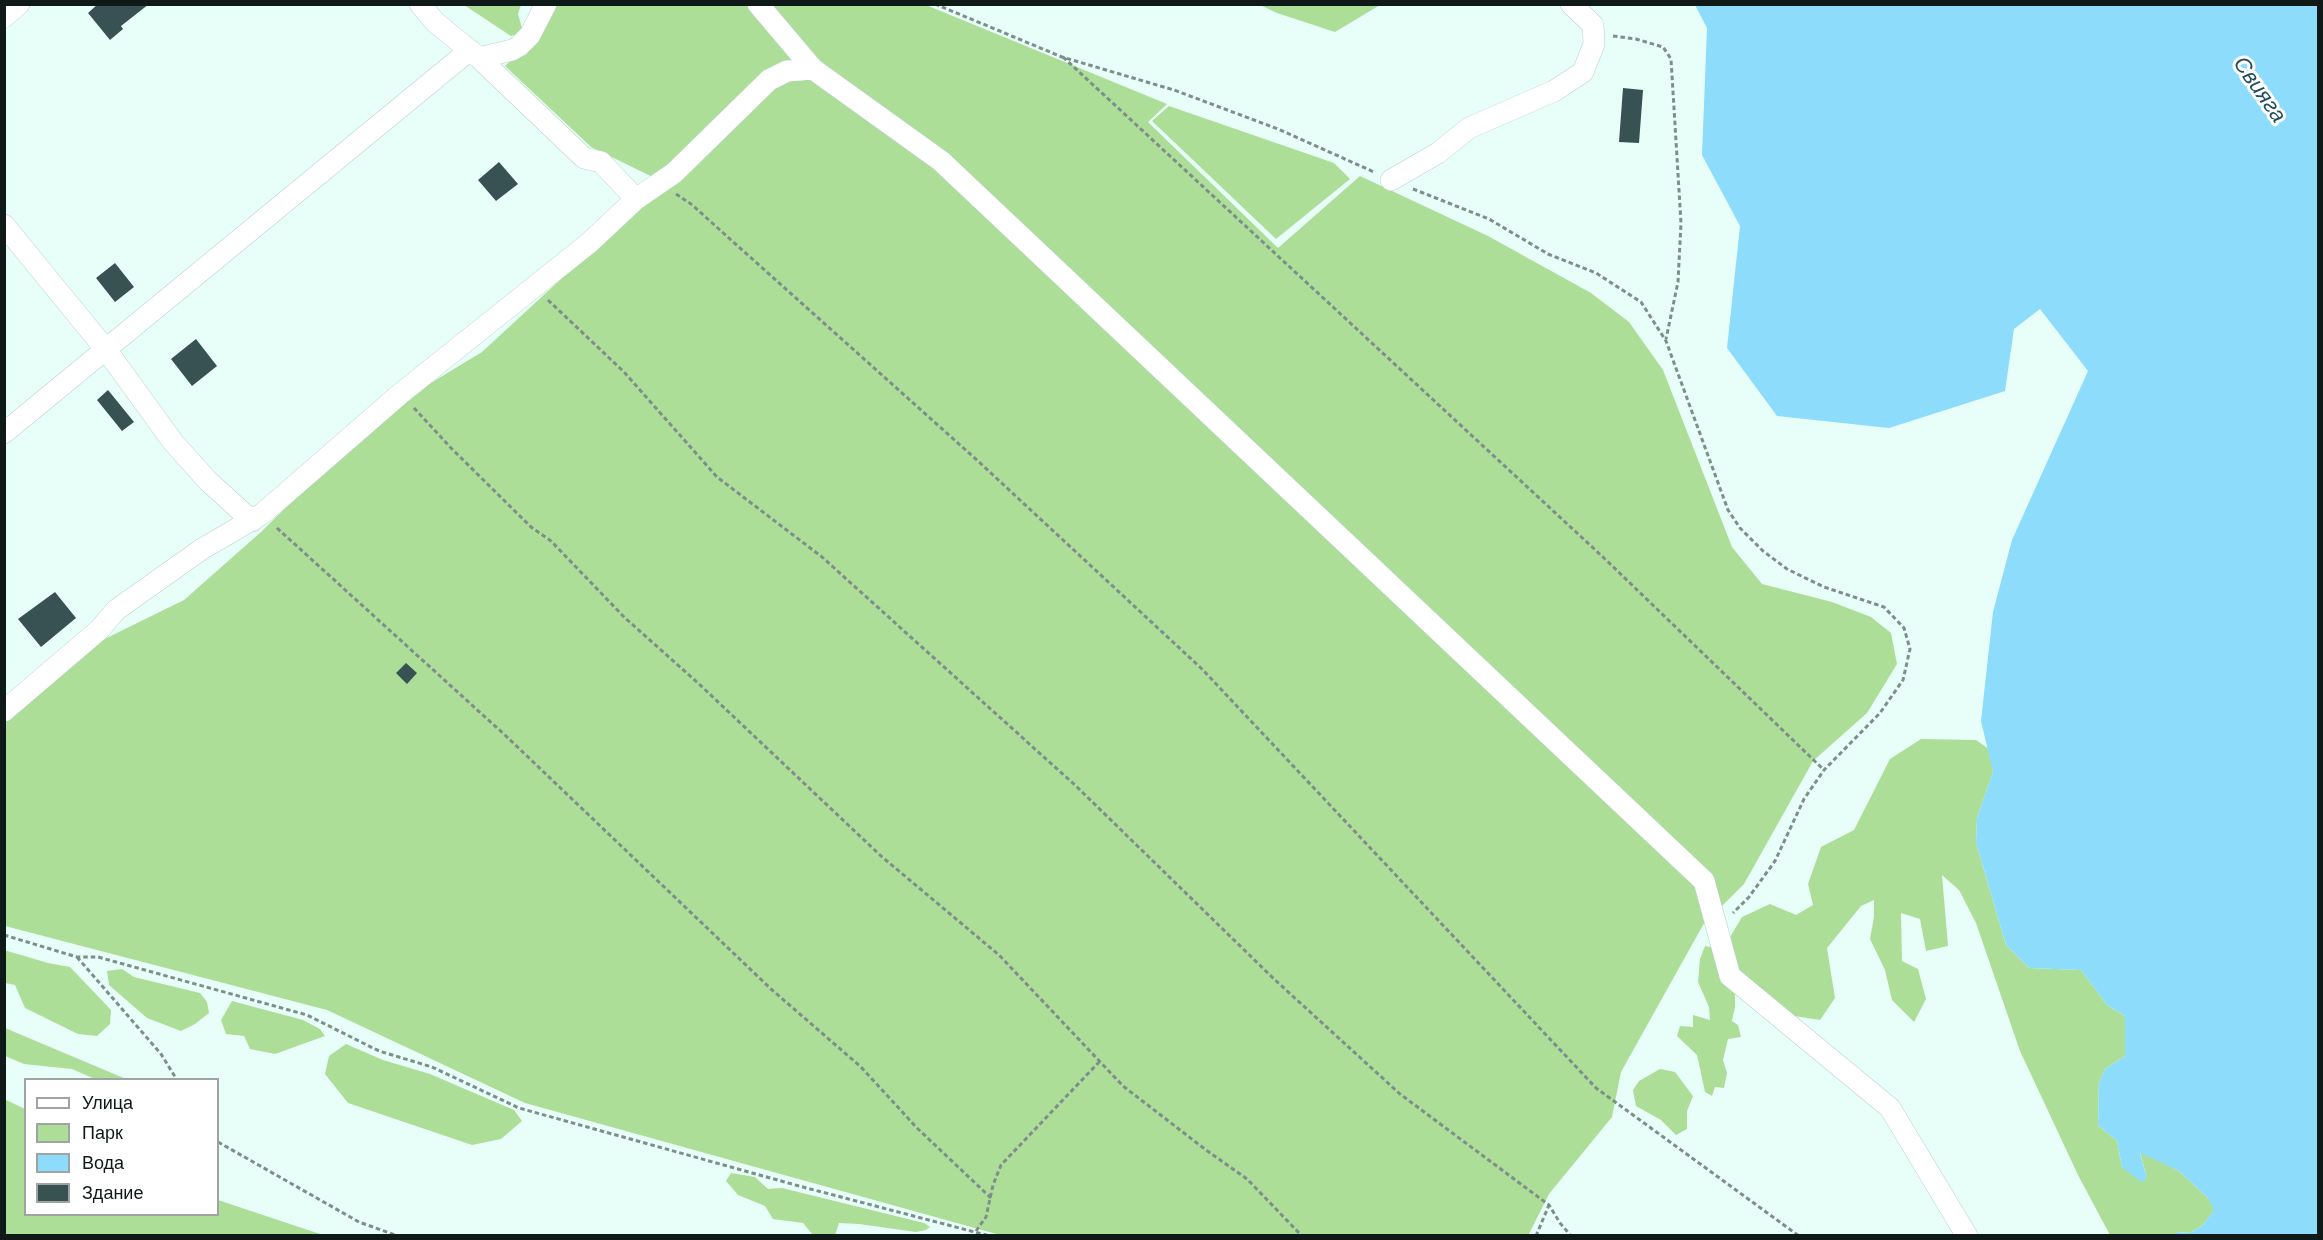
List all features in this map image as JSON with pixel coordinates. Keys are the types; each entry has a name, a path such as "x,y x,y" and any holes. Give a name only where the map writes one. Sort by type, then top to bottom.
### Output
{"lane":[{"path":"4,17 19,4"},
{"path":"420,4 435,22 474,54 584,158 601,162 636,199"},
{"path":"4,432 474,54 512,50 519,46 530,35 546,4"},
{"path":"758,4 813,69 941,161 1704,881 1730,976 1890,1108 1967,1236"},
{"path":"1391,180 1438,153 1469,128 1554,91 1583,72 1594,44 1593,25 1571,4"},
{"path":"4,711 100,629 116,610 202,549 257,518 400,394 589,243 636,199 674,173 769,80 788,71 813,69"},
{"path":"4,225 107,351 173,442 208,481 257,518"}],"path":[{"path":"935,4 1062,57 1173,90 1278,129 1391,180 1489,219 1548,254 1596,273 1641,302 1666,341 1728,510 1740,528 1763,551 1787,569 1824,587 1884,607 1904,628 1910,649 1903,680 1880,713 1824,770 1804,799 1775,861 1749,897 1717,929"},
{"path":"1594,34 1636,39 1663,47 1671,59 1680,223 1678,282 1666,341"},
{"path":"1062,57 1596,549 1824,770"},
{"path":"660,182 691,204 979,462 1202,669 1596,1088 1799,1236"},
{"path":"534,286 624,372 717,477 840,572 1076,786 1274,979 1400,1094 1549,1205 1571,1236"},
{"path":"400,394 531,527 551,541 625,618 698,683 881,856 999,955 1123,1086 1247,1179 1302,1236"},
{"path":"257,518 506,736 771,989 861,1068 917,1128 991,1198"},
{"path":"4,935 77,957 98,957 306,1016 379,1050 432,1067 519,1108 799,1186 990,1236"},
{"path":"77,957 161,1054 176,1078"},
{"path":"976,1231 986,1217 993,1185 1001,1165 1100,1061"},
{"path":"219,1143 359,1222 398,1236"},
{"path":"1536,1236 1549,1205"}],"green space":[{"path":"552,4 926,5 1167,104 1148,122 1278,248 1360,176 1488,236 1591,293 1629,322 1663,370 1732,547 1762,584 1832,602 1871,617 1891,633 1897,664 1867,713 1813,761 1744,884 1703,925 1621,1072 1612,1117 1549,1194 1528,1236 1000,1235 525,1103 327,1010 5,926 4,711 70,656 184,600 261,532 341,453 401,401 482,352 665,183 591,147 505,66 533,40"},
{"path":"464,5 521,5 518,14 523,32 511,36"},
{"path":"1260,5 1380,5 1335,32"},
{"path":"1169,106 1334,163 1350,179 1276,239 1152,121"},
{"path":"1921,739 1976,740 1989,749 1993,772 1977,818 1976,843 2006,945 2029,968 2081,970 2107,1005 2125,1016 2125,1056 2105,1069 2099,1083 2098,1125 2117,1141 2122,1167 2147,1178 2140,1152 2179,1171 2208,1198 2215,1209 2203,1225 2190,1233 2177,1232 2176,1236 2110,1235 2078,1175 2020,1051 1976,923 1959,890 1942,875 1948,946 1926,951 1920,919 1901,913 1902,961 1918,969 1926,999 1914,1022 1892,1000 1885,970 1870,939 1874,900 1861,906 1827,948 1835,998 1820,1020 1788,1015 1736,967 1727,942 1742,917 1770,904 1796,915 1813,905 1808,884 1821,847 1854,830 1890,759"},
{"path":"1705,946 1711,947 1725,980 1735,994 1732,1021 1738,1025 1741,1037 1728,1039 1723,1060 1727,1073 1724,1088 1715,1087 1712,1096 1705,1092 1697,1055 1677,1036 1680,1026 1693,1027 1693,1015 1710,1020 1709,1007 1698,982 1700,959"},
{"path":"4,950 70,967 111,1010 110,1024 97,1036 78,1034 25,1008 15,985 5,983"},
{"path":"122,969 134,977 200,993 207,1002 209,1013 181,1031 147,1018 109,985 107,971"},
{"path":"232,1001 303,1020 320,1029 325,1036 275,1054 250,1049 244,1036 226,1034 221,1020"},
{"path":"5,1028 124,1078 93,1078 72,1069 24,1064 5,1056"},
{"path":"346,1044 383,1060 430,1074 514,1110 522,1121 501,1139 472,1145 348,1103 325,1074 329,1056"},
{"path":"1660,1069 1675,1072 1693,1096 1687,1111 1687,1129 1676,1135 1661,1120 1636,1106 1633,1090 1639,1081"},
{"path":"4,1099 24,1109 24,1216 219,1216 219,1200 323,1235 5,1235"},
{"path":"731,1173 755,1177 768,1189 782,1188 924,1223 930,1227 916,1232 839,1223 835,1235 813,1235 803,1223 773,1219 765,1206 738,1195 726,1181"}],"water":[{"name":"Свияга","path":"1695,5 2318,5 2318,1235 2176,1235 2176,1232 2190,1233 2203,1225 2214,1210 2208,1198 2179,1171 2140,1153 2147,1178 2141,1182 2122,1167 2117,1141 2098,1125 2099,1083 2105,1069 2125,1056 2125,1016 2107,1005 2081,970 2029,968 2006,945 1976,843 1977,818 1993,772 1981,721 1993,612 2012,540 2088,371 2040,309 2014,329 2005,391 1889,428 1777,416 1727,348 1740,226 1702,155 1707,28"}],"building":[{"path":"98,4 149,4 121,26 123,29 110,40 88,13"},
{"path":"1623,88 1643,90 1639,143 1619,142"},
{"path":"499,162 518,184 496,201 478,180"},
{"path":"115,263 134,287 115,302 96,278"},
{"path":"196,339 217,366 192,386 171,359"},
{"path":"108,390 134,422 122,431 97,400"},
{"path":"55,592 76,618 41,647 18,619"},
{"path":"406,663 417,673 407,684 396,673"}]}
